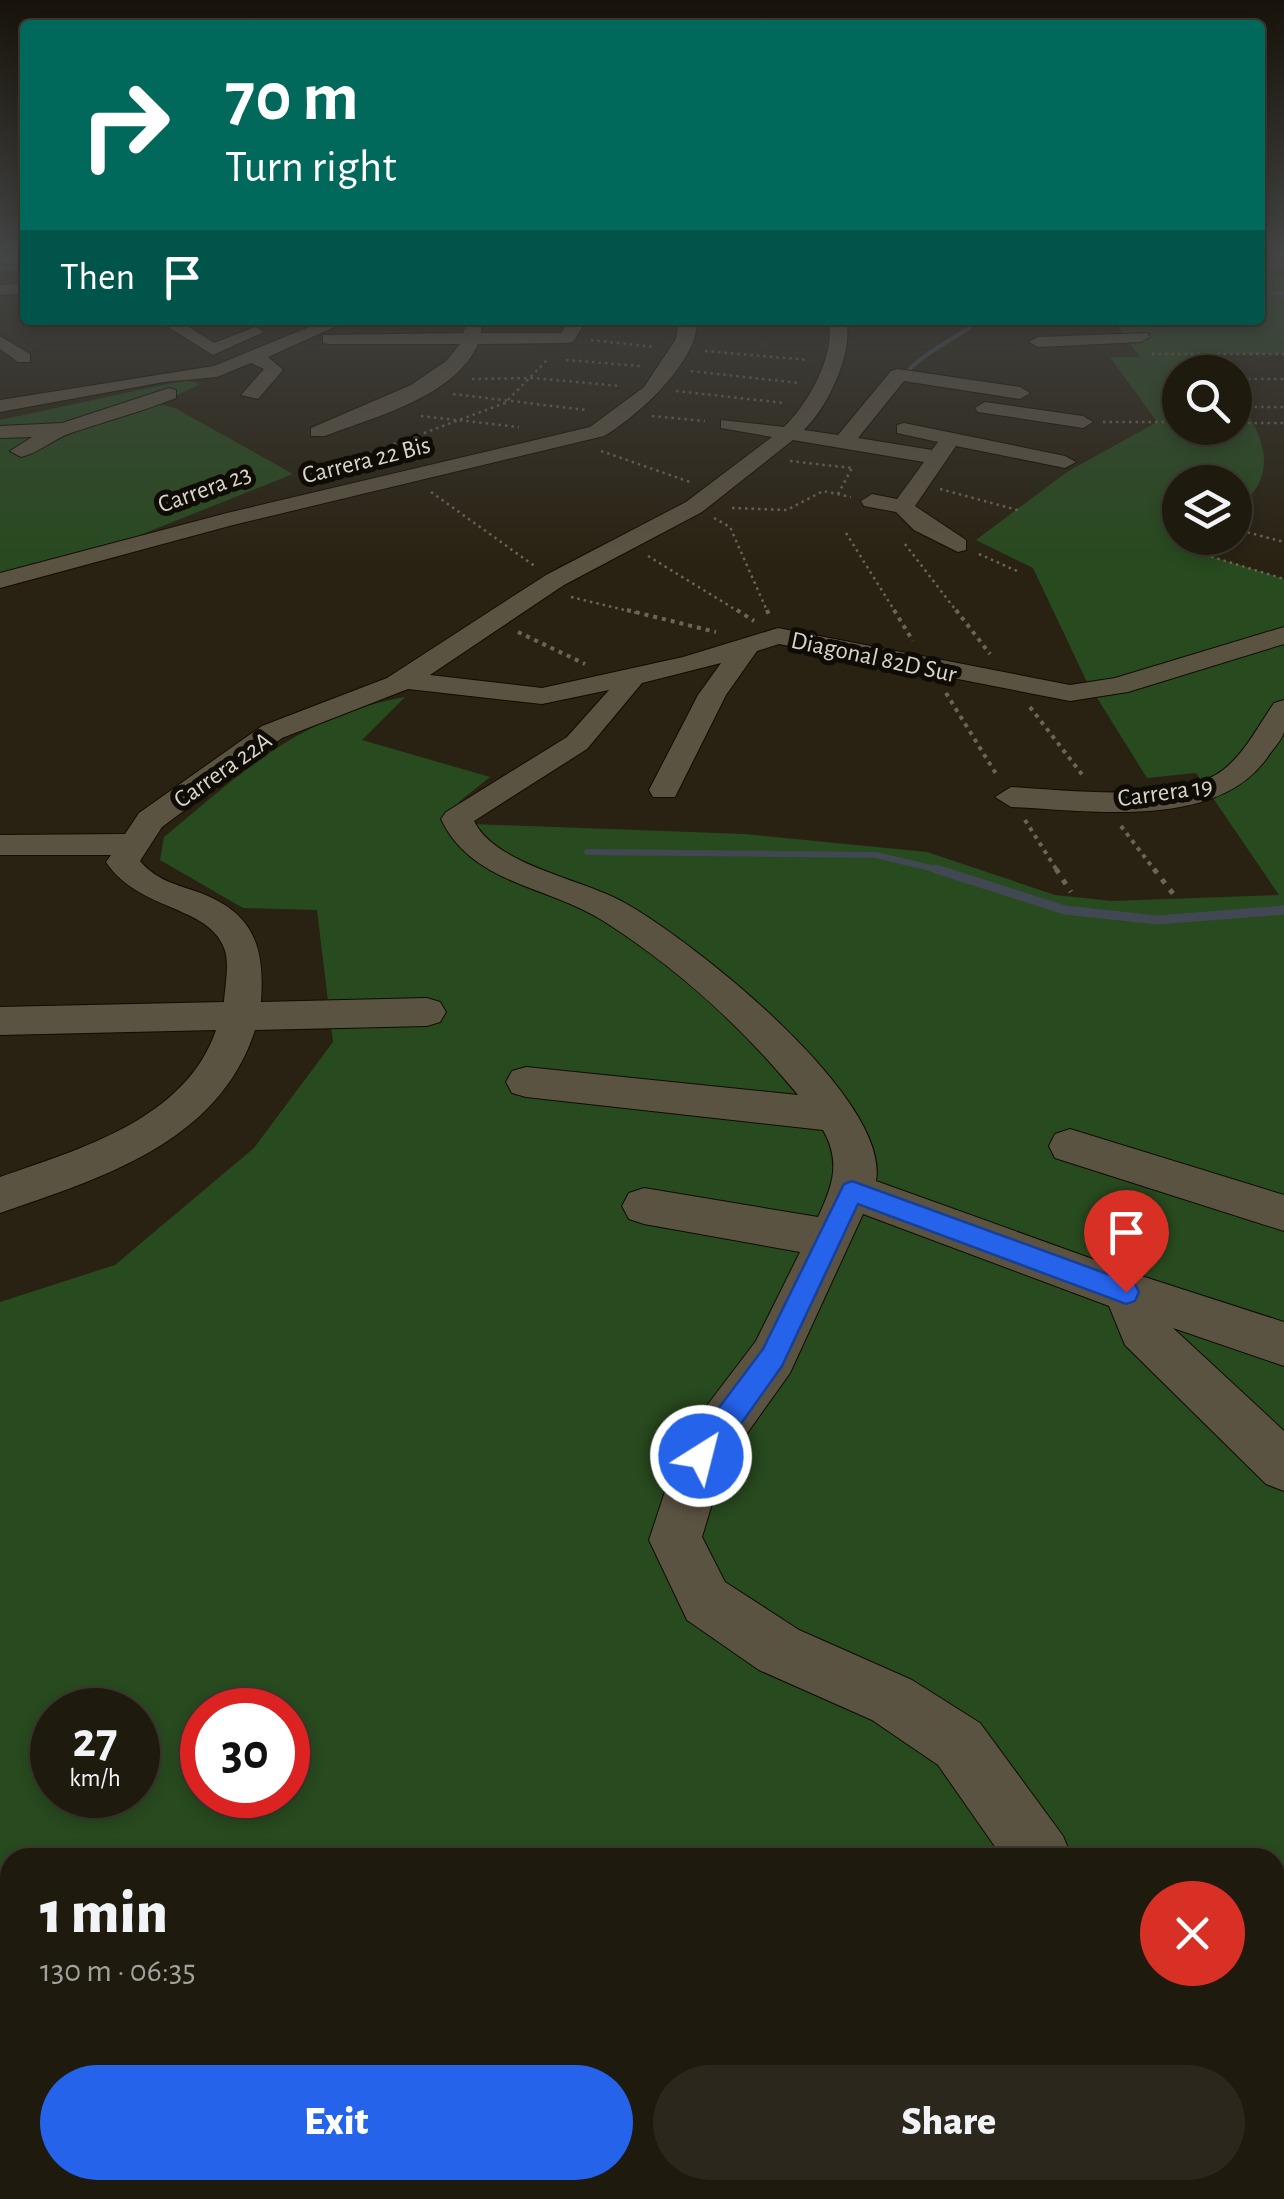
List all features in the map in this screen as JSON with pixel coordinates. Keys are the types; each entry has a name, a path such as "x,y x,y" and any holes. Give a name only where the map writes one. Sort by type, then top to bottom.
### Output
{"street":[{"path":"62,429 10,454 0,432 62,429 101,420 244,360"},
{"path":"252,395 274,370 257,360"},
{"path":"343,360 349,366"},
{"path":"318,432 416,388 457,360"},
{"name":"Carrera 22 Bis","path":"0,581 597,432 630,414 665,379 676,360"},
{"name":"Carrera 22A","path":"135,844 150,820 272,732 404,680 548,585 622,541 694,507 794,432 846,410 843,360"},
{"path":"1028,369 1031,360"},
{"path":"0,406 164,376 218,371"},
{"path":"846,410 887,394 979,398 1020,394"},
{"path":"1046,394 1059,418"},
{"path":"979,398 1083,422"},
{"path":"904,507 935,456 979,398"},
{"path":"846,410 1065,462"},
{"path":"843,442 846,410"},
{"path":"728,424 935,456"},
{"path":"872,501 904,507 922,526 958,546"},
{"name":"Diagonal 82D Sur","path":"404,680 542,696 761,641 803,637 930,669 1070,693 1118,686 1284,635"},
{"path":"664,790 712,695 761,641"},
{"path":"623,677 607,713 577,743 476,803 457,819 460,836 482,854 576,891 616,912 679,960 806,1073 837,1115 856,1162 852,1191 772,1358 701,1456 675,1540 706,1601 778,1650 892,1700 959,1744 1035,1848"},
{"name":"Carrera 19","path":"1011,797 1114,800 1225,782 1241,770 1284,709"},
{"path":"0,845 135,844"},
{"path":"0,1194 149,1137 200,1092 225,1056 240,1018 243,947 225,923 204,908 142,886 123,862 135,844"},
{"path":"0,1021 426,1012"},
{"path":"526,1082 837,1115"},
{"path":"1070,1146 1284,1213"},
{"path":"852,1191 1126,1292 1284,1344"},
{"path":"644,1206 828,1238"},
{"path":"1126,1292 1142,1330 1284,1466"}],"path":[{"name":"Carrera 23","path":"295,481 505,403 546,360"},
{"path":"1252,379 1284,379"},
{"path":"416,388 505,403 728,424"},
{"path":"1252,408 1284,407"},
{"path":"1083,422 1162,422"},
{"path":"1252,423 1284,423"},
{"path":"838,494 866,446"},
{"path":"367,455 410,476 548,585 761,641"},
{"path":"762,458 852,468"},
{"path":"918,484 1022,511"},
{"path":"694,507 786,510 823,491 872,501"},
{"path":"694,507 730,527 761,641"},
{"path":"846,534 1070,892"},
{"path":"1252,534 1284,542"},
{"path":"622,541 761,641"},
{"path":"958,546 1018,571"},
{"path":"1206,555 1284,579"},
{"path":"497,622 623,677"}],"green space":[{"path":"1112,360 1162,360 1162,445 1252,445 1252,421 1264,454 1259,483 1252,493 1252,465 1162,465 1162,555 1207,555 1284,579 1284,1848 0,1848 0,1302 115,1265 254,1148 333,1042 317,910 243,908 160,860 164,837 247,769 303,733 367,706 405,697 362,740 490,777 460,801 444,823 745,834 927,852 1055,895 1112,901 1279,895 1196,773 1147,778 1086,680 1033,568 976,540 1067,472 1157,422"},
{"path":"186,380 200,384 159,404 175,408 293,474 100,551 0,577 0,420"}],"waterway":[{"path":"905,374 921,360"},
{"path":"587,852 876,855 941,870"},
{"path":"936,869 941,870"},
{"path":"941,870 947,872"},
{"path":"941,870 1065,910 1157,920 1284,910"}],"route":[{"path":"701,1456 772,1358 852,1191 1126,1292"}]}
